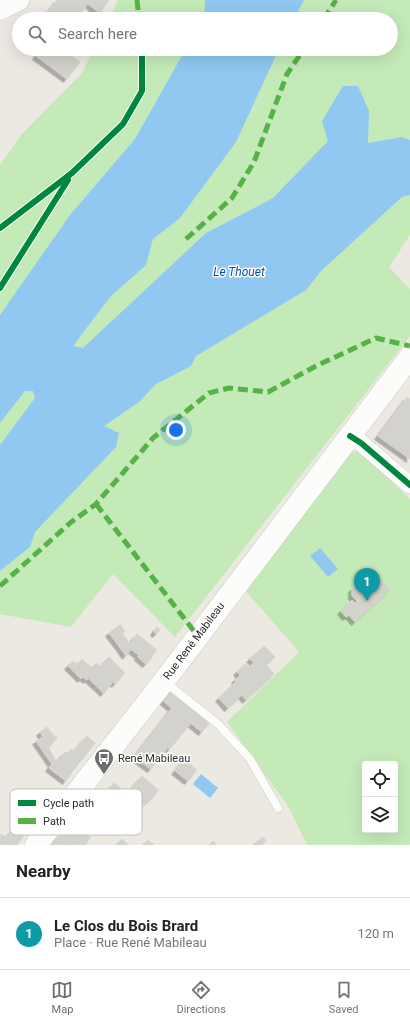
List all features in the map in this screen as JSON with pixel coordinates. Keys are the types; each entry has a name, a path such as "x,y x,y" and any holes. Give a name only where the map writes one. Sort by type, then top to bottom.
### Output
{"main road":[{"path":"0,9 18,0"},
{"name":"Rue René Mabileau","path":"80,789 164,681 410,357"},
{"name":"Rue René Mabileau","path":"36,845 44,835"}],"street":[{"path":"350,436 361,443 410,485"}],"lane":[{"path":"164,681 219,724 250,758 278,808"}],"green space":[{"path":"118,0 410,0 410,235 389,267 410,289 410,336 175,637 113,574 71,627 0,614 0,165 21,135 82,73 90,56 398,56 398,12 112,12"},
{"path":"359,451 410,499 410,845 307,845 288,806 227,722 299,652 245,590 347,454"}],"water":[{"path":"205,0 304,0 298,12 204,12"},
{"name":"Le Thouet","path":"182,56 276,56 236,142 180,218 153,239 146,265 110,297 73,346 83,348 206,233 273,198 328,141 322,121 343,86 358,86 369,111 368,143 402,137 410,140 410,195 402,197 321,271 306,290 196,356 191,366 156,384 139,402 104,426 119,433 116,447 35,532 30,547 0,571 0,445 35,398 33,391 25,391 0,423 0,315 70,215 135,139"},
{"path":"320,548 338,569 328,577 310,556"},
{"path":"201,774 218,788 210,798 193,784"}],"building":[{"path":"57,0 80,0 86,6 82,12 68,12 55,3"},
{"path":"80,0 109,0 101,12 88,4 86,6"},
{"path":"55,3 68,12 48,12"},
{"path":"36,56 72,56 80,62 67,79"},
{"path":"407,397 410,399 410,459 378,436"},
{"path":"380,580 390,590 355,622 349,615 346,617 341,611 352,600 355,603 357,601 352,596 352,589 358,584 362,583 363,585 368,583 372,587"},
{"path":"121,625 125,631 122,634 117,627"},
{"path":"117,627 127,640 119,646 109,633"},
{"path":"157,627 160,630 156,634 154,632"},
{"path":"137,634 157,650 148,662 128,647"},
{"path":"127,640 130,644 128,647 131,649 126,656 119,646"},
{"path":"264,646 275,657 266,665 274,674 246,700 242,695 228,708 219,698 236,682 235,680 240,675 237,672 245,664 249,667 254,662 250,659"},
{"path":"139,655 148,662 146,664 138,657"},
{"path":"109,657 125,673 115,684 113,682 104,693 88,678"},
{"path":"82,659 92,668 81,679 72,670"},
{"path":"73,661 77,664 72,670 68,666"},
{"path":"96,663 100,667 87,680 83,677"},
{"path":"169,690 210,722 202,732 162,700"},
{"path":"172,708 191,723 170,749 151,735"},
{"path":"47,727 57,738 49,747 40,732"},
{"path":"151,735 168,747 151,769 134,757"},
{"path":"87,736 95,743 72,772 57,762 65,752 70,756"},
{"path":"43,737 55,760 72,772 66,781 49,768 52,764 36,741"},
{"path":"71,749 74,752 70,756 67,753"},
{"path":"184,760 197,770 188,781 175,771"},
{"path":"142,776 157,789 151,795 153,797 142,806 142,789 131,789"},
{"path":"114,783 122,789 109,789"},
{"path":"157,789 159,790 153,797 151,795"},
{"path":"10,833 10,835 12,835 20,841 17,845 6,837"},
{"path":"1,834 6,837 17,845 0,845"},
{"path":"12,835 24,835 20,841"},
{"path":"57,835 87,835 81,842 85,845 70,845"},
{"path":"57,835 70,845 50,845"},
{"path":"87,835 91,837 85,845 81,842"},
{"path":"263,837 266,841 261,845 253,845"},
{"path":"122,839 128,845 116,845"},
{"path":"148,840 154,845 143,845"},
{"path":"213,841 217,845 209,845"}],"marked path":[{"path":"137,0 138,12"},
{"path":"328,12 336,0"},
{"path":"186,239 232,198 254,162 287,74 299,56"},
{"path":"0,586 70,523 96,504 153,438 209,393 229,388 268,392 316,366 376,338 410,346"},
{"path":"96,504 197,635"}],"cycle path":[{"path":"0,228 72,173 123,124 142,91 142,56"},
{"path":"0,288 68,180"},
{"path":"350,436 361,443 410,485"}],"place":[{"name":"Le Clos du Bois Brard","path":"367,601"},
{"name":"René Mabileau","path":"104,775"}]}
